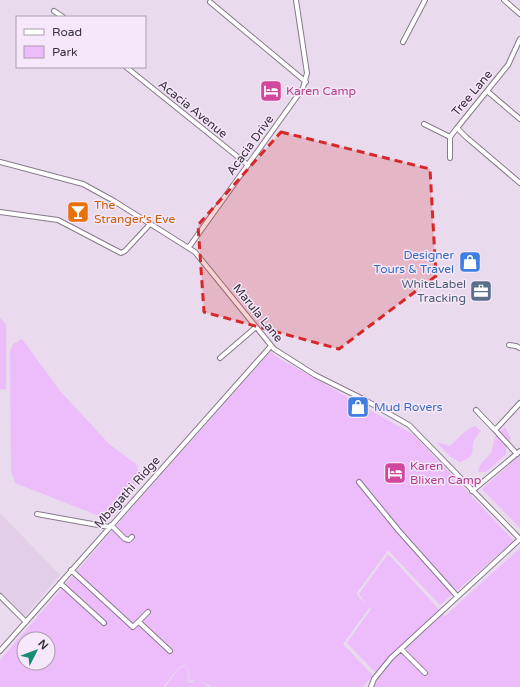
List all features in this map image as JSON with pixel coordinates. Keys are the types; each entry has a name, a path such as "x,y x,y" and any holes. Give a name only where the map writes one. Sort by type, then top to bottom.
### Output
{"street":[{"path":"296,0 307,73 306,82"},
{"path":"403,42 425,0"},
{"path":"504,0 520,14"},
{"path":"210,2 306,82"},
{"path":"54,11 62,16"},
{"name":"Tree Lane","path":"520,39 508,65 457,128 520,183"},
{"name":"Acacia Avenue","path":"127,68 248,165"},
{"name":"Acacia Drive","path":"189,248 294,103 306,82"},
{"path":"487,91 520,119"},
{"path":"424,124 450,137"},
{"path":"450,158 450,137 457,128"},
{"name":"Marula Lane","path":"0,162 83,184 109,198 199,255 270,346 315,375 365,400 409,425 520,539"},
{"path":"0,212 58,220 121,253 125,251 150,224"},
{"path":"220,358 256,327"},
{"path":"509,345 520,348"},
{"name":"Mbagathi Ridge","path":"0,651 270,346"},
{"path":"494,429 497,428 520,403"},
{"path":"472,491 519,452 476,410"},
{"path":"360,482 399,531 457,596"},
{"path":"37,514 110,526 125,538 129,540 132,537"},
{"path":"371,687 374,679 384,666 401,649 520,539"},
{"path":"71,570 133,627 140,622 148,612"},
{"path":"60,583 104,623"},
{"path":"0,596 26,622"},
{"path":"140,622 170,651"},
{"path":"401,649 425,673"}],"highlighted area":[{"path":"281,132 430,169 436,276 339,349 204,312 198,225"}],"shaded area":[{"path":"0,513 60,575 24,617 0,592"}],"green space":[{"path":"0,318 6,324 6,390 0,389"},
{"path":"22,339 61,392 109,444 137,465 138,476 136,484 129,496 114,510 102,517 15,483 11,471 10,352 13,344"},
{"path":"271,351 275,356 414,435 514,541 440,605 388,550 356,594 366,604 359,594 388,554 445,616 520,548 520,687 367,687 379,676 347,643 371,609 370,607 343,644 373,676 362,687 211,687 197,678 209,687 165,687 179,668 186,666 189,676 187,681 192,683 195,680 188,681 190,676 186,665 179,667 163,687 0,687 0,660 16,642 16,671 56,671 56,631 25,631"},
{"path":"475,426 481,431 473,443 472,455 460,462 451,457 436,442 450,446 465,432"},
{"path":"505,427 511,438 506,446 506,454 486,472 478,472 480,465 491,453 495,437"},
{"path":"520,455 520,528 482,489"}],"place":[{"name":"Karen Camp","path":"271,91"},
{"name":"The Stranger's Eve","path":"78,212"},
{"name":"Designer Tours & Travel","path":"470,262"},
{"name":"WhiteLabel Tracking","path":"481,291"},
{"name":"Mud Rovers","path":"358,407"},
{"name":"Karen Blixen Camp","path":"395,473"}]}
